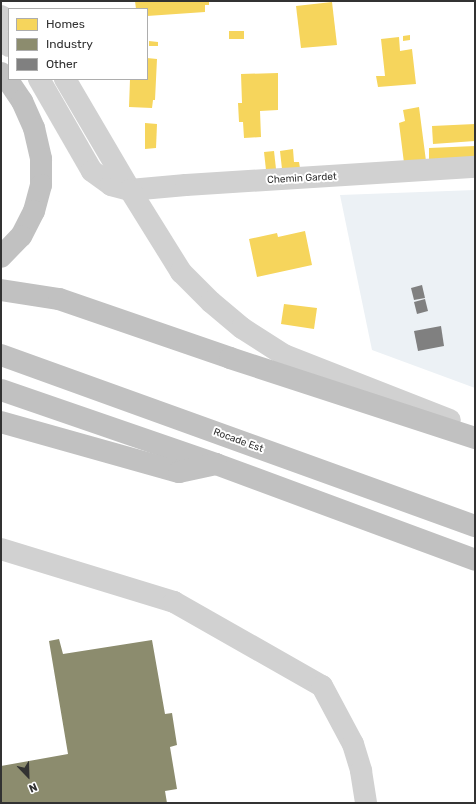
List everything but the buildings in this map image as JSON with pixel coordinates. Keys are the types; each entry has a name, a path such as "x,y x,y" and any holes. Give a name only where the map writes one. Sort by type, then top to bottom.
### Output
{"highway":[{"path":"1,73 22,101 34,128 41,159 41,185 34,211 21,236 1,257"},
{"path":"1,290 59,299 230,358 475,438"},
{"name":"Rocade Est","path":"1,355 475,526"},
{"path":"1,390 216,464 475,560"},
{"path":"1,422 179,472 216,464"}],"street":[{"path":"40,80 92,171 111,185 130,190"},
{"path":"66,80 130,190 181,272 212,302 259,339 284,355 475,430"},
{"name":"Chemin Gardet","path":"130,190 186,185 475,167"},
{"path":"1,550 174,602 322,686 353,744 361,771 366,803"}],"shaded area":[{"path":"475,190 475,388 372,350 340,195"}]}
